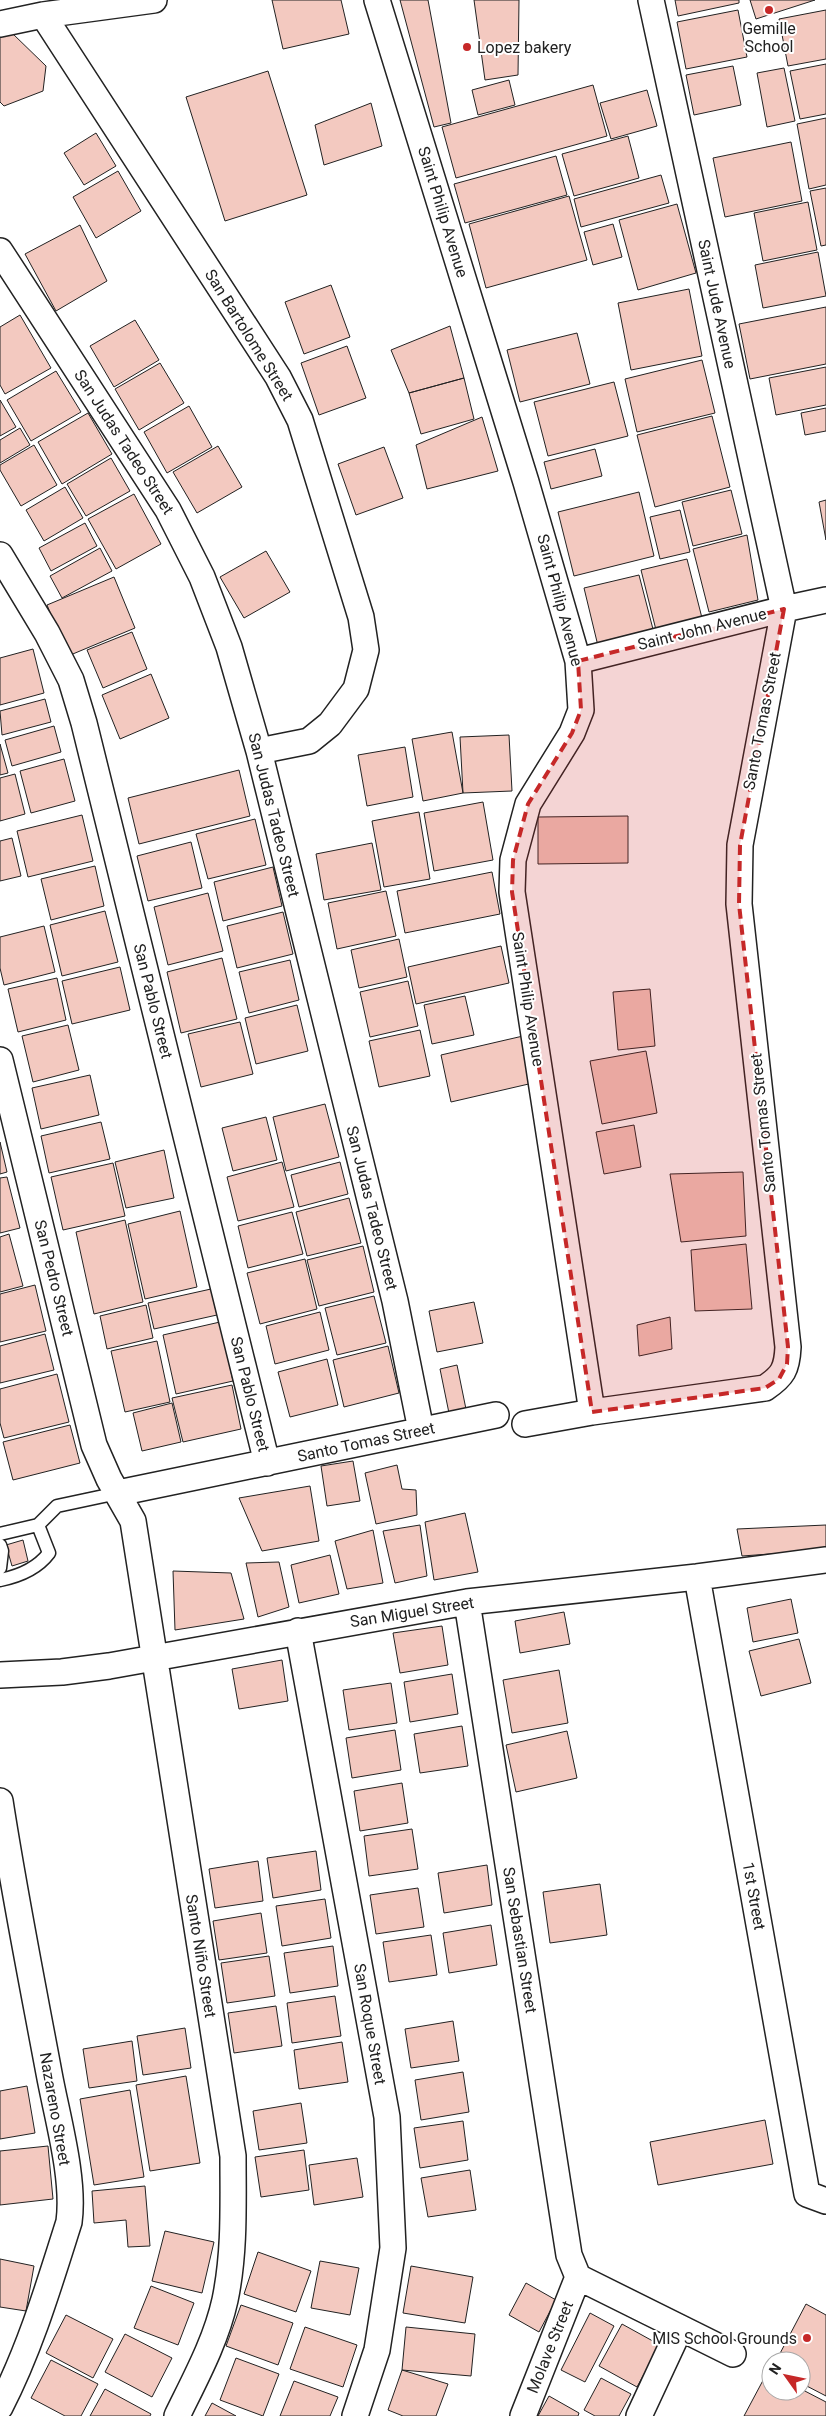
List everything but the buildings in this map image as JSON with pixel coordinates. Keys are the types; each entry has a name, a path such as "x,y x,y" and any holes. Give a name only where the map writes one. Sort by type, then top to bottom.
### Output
{"street":[{"path":"0,24 43,15 154,0"},
{"name":"Saint Philip Avenue","path":"377,0 523,472 578,661 581,710 572,733 528,804 513,860 512,892 592,1412"},
{"name":"Saint Jude Avenue","path":"651,0 784,609"},
{"name":"San Bartolome Street","path":"43,15 278,377 300,420 362,617 366,650 356,689 330,724 309,741 258,751"},
{"name":"San Judas Tadeo Street","path":"0,251 168,510 202,577 230,647 258,751 395,1302 421,1430"},
{"name":"San Pablo Street","path":"0,555 47,633 71,680 81,714 267,1463"},
{"name":"Saint John Avenue","path":"578,661 826,600"},
{"name":"Santo Tomas Street","path":"524,1424 592,1412 765,1388 779,1379 787,1364 788,1347 739,904 740,845 784,609"},
{"name":"San Pedro Street","path":"0,1060 94,1445 106,1473 118,1492"},
{"name":"Santo Tomas Street","path":"118,1492 496,1415"},
{"name":"Santo Niño Street","path":"118,1492 133,1521 153,1659 233,2156 234,2229 224,2300 203,2363 177,2416"},
{"name":"San Miguel Street","path":"0,1675 62,1672 153,1659 298,1631 467,1602 697,1577 826,1560"},
{"name":"1st Street","path":"697,1577 807,2194 826,2201"},
{"name":"San Sebastian Street","path":"467,1602 569,2255 578,2277"},
{"name":"San Roque Street","path":"298,1631 387,2117 393,2248 378,2350 355,2416"},
{"name":"Nazareno Street","path":"0,1801 11,1876 63,2147 70,2198 69,2222 44,2301 13,2382 0,2407"},
{"path":"578,2277 733,2354"},
{"name":"Molave Street","path":"523,2416 578,2277"},
{"path":"639,2416 680,2328"}],"lane":[{"path":"0,1534 38,1525 56,1506 118,1492"},
{"path":"0,1580 15,1577 41,1564 49,1553 38,1525"},
{"path":"0,1545 2,1551 0,1568"}],"highlighted area":[{"path":"784,609 740,845 739,904 788,1347 787,1364 779,1379 765,1388 592,1412 512,892 513,860 528,804 572,733 581,710 578,661"}],"place":[{"name":"Gemille School","path":"769,10"},
{"name":"Lopez bakery","path":"467,47"},
{"name":"MIS School Grounds","path":"807,2338"}]}
